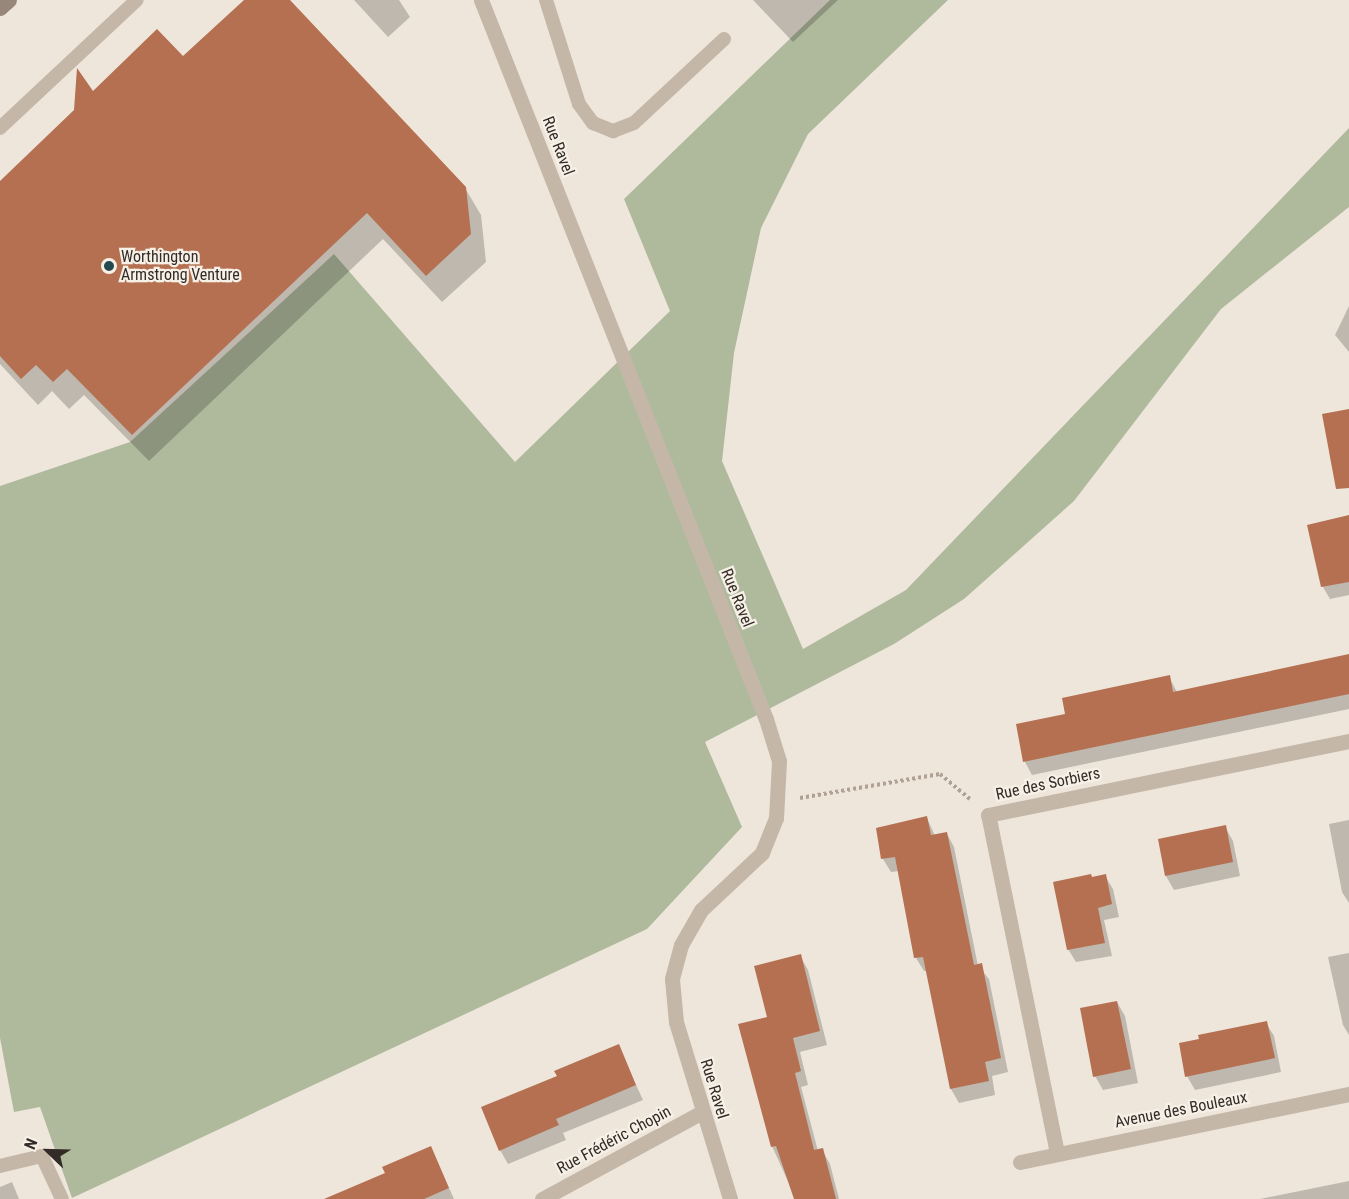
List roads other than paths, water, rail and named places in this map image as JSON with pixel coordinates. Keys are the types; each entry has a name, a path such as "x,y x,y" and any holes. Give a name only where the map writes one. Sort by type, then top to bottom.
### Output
{"street":[{"path":"0,8 9,0"},
{"name":"Rue Ravel","path":"481,0 766,719 779,761 778,802 762,853 701,910 689,927 675,961 672,1001 676,1022 730,1199"},
{"name":"Rue des Sorbiers","path":"1057,1153 988,815 1349,741"},
{"name":"Avenue des Bouleaux","path":"1020,1162 1349,1095"},
{"name":"Rue Frédéric Chopin","path":"542,1199 702,1112"}],"lane":[{"path":"0,129 137,0"},
{"path":"546,0 582,110 593,123 613,131 634,123 724,39"},
{"path":"0,1166 42,1156 62,1199"}],"place":[{"name":"Worthington Armstrong Venture","path":"109,266"}]}
